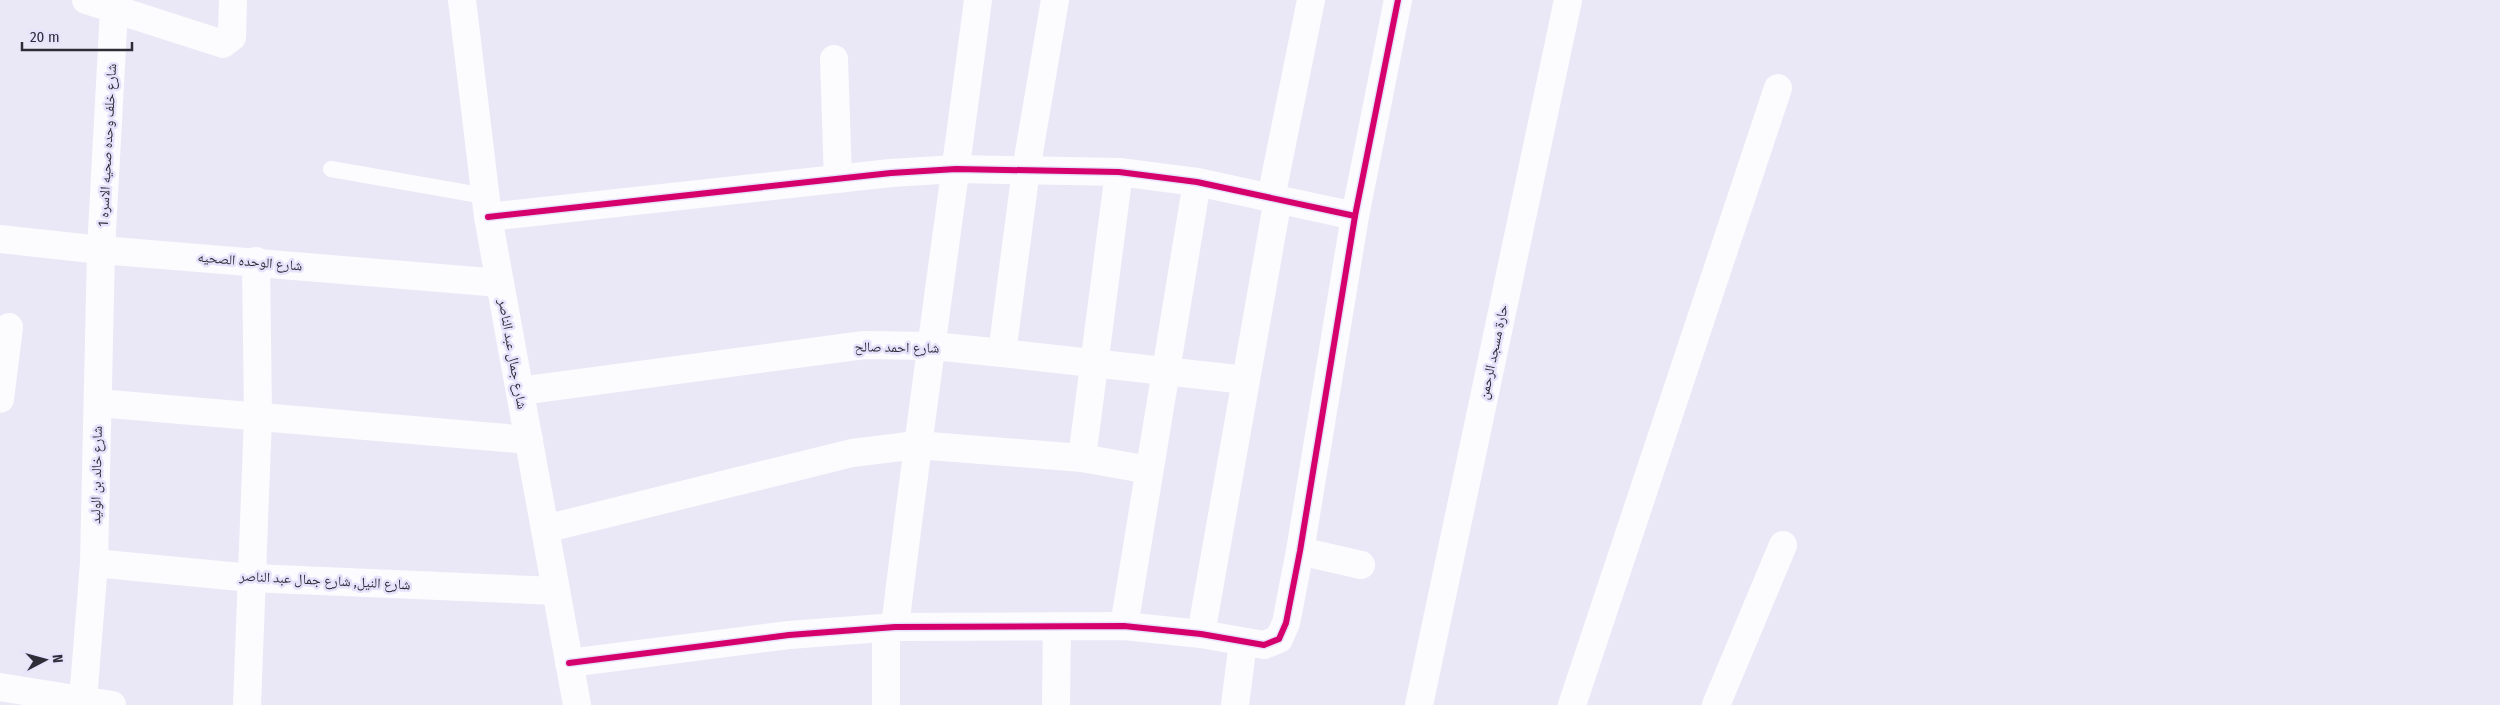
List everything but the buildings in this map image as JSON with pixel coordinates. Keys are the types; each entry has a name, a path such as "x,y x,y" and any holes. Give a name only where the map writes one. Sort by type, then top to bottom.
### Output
{"street":[{"path":"86,0 223,44 232,37 233,0"},
{"name":"شارع جمال عبد الناصر","path":"462,0 487,207 577,705"},
{"path":"886,705 890,627 933,346 978,0"},
{"path":"1002,353 1026,170 1056,0"},
{"path":"1201,634 1246,380 1274,198 1311,0"},
{"path":"569,662 789,635 890,627 1124,626 1201,634 1264,645 1279,639 1286,622 1300,552 1355,216 1398,0"},
{"name":"حارة مسجد الرحمن","path":"1419,705 1568,0"},
{"name":"شارع خلف وحده صحيه الاسره 1","path":"101,250 114,10"},
{"path":"834,58 838,179"},
{"path":"1572,705 1778,88"},
{"path":"487,207 956,169 1120,172 1197,182 1355,216"},
{"path":"1082,458 1120,172"},
{"path":"1124,626 1164,371 1197,182"},
{"name":"شارع الوحده الصحيه","path":"0,239 101,250 256,261 500,283"},
{"name":"شارع خالد بن الوليد","path":"83,700 94,563 101,250"},
{"path":"247,705 258,417 256,261"},
{"path":"0,399 9,327"},
{"name":"شارع احمد صالح","path":"520,391 864,344 933,346 1246,380"},
{"path":"98,403 529,440"},
{"path":"545,529 852,453 917,444 1082,458 1149,470"},
{"path":"1716,705 1783,545"},
{"path":"1300,552 1361,565"},
{"name":"شارع النيل, شارع جمال عبد الناصر","path":"94,563 251,578 556,590"},
{"path":"1056,705 1057,626"},
{"path":"1234,705 1243,642"},
{"path":"0,687 112,705"}],"lane":[{"path":"331,169 487,207"}],"cycle path":[{"path":"569,663 789,635 895,627 1124,626 1201,634 1264,645 1279,639 1286,623 1300,551 1355,216 1398,0"},
{"path":"488,217 891,173 956,169 1119,172 1197,182 1355,216"}]}
